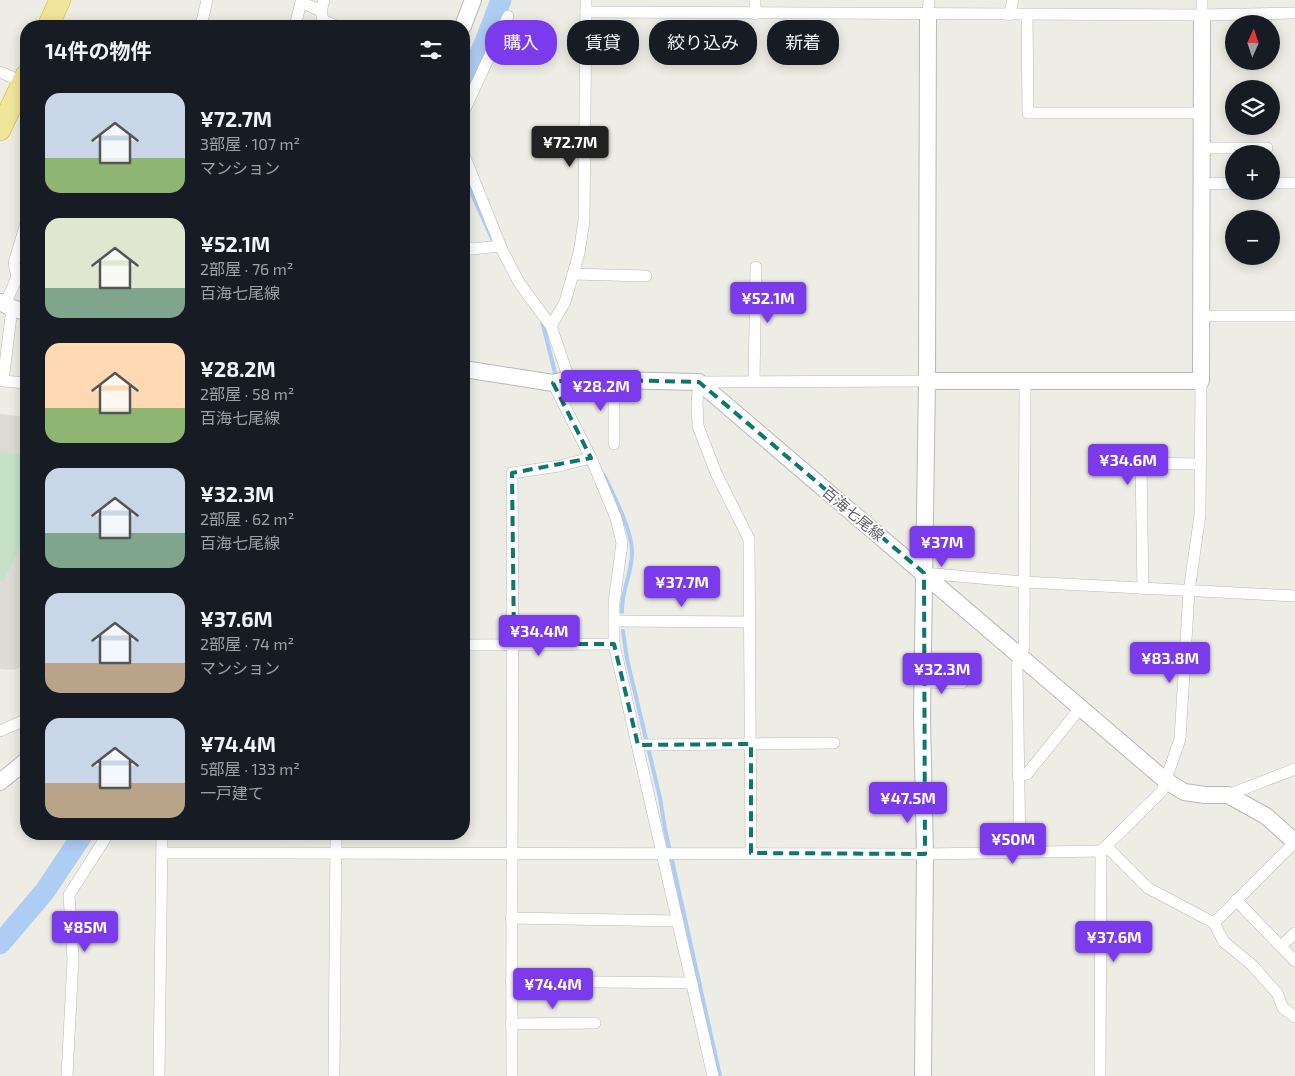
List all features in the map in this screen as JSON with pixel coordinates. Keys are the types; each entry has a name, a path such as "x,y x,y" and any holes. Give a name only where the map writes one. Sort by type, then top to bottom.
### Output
{"highway":[{"path":"51,20 60,0"},
{"path":"0,130 20,88"}],"street":[{"path":"202,20 207,0"},
{"path":"465,20 473,0"},
{"path":"551,326 565,302 579,253 584,220 586,0"},
{"path":"754,14 755,0"},
{"path":"1009,15 1013,0"},
{"path":"296,20 299,1 322,5 323,20"},
{"path":"586,12 754,14 929,7 1009,15 1202,8 1295,13"},
{"path":"923,1076 924,854 922,682 927,380 929,7"},
{"path":"162,853 751,852 924,854 1104,849 1162,791 1180,739 1189,592 1200,515 1202,8"},
{"path":"1028,15 1028,113 1202,113"},
{"path":"470,98 508,16"},
{"path":"0,72 20,77"},
{"path":"1202,148 1225,148"},
{"path":"470,170 500,246 520,284 551,326 560,381 616,518 622,543 614,602 614,644 638,745 668,852 678,920 713,1076"},
{"path":"1202,184 1225,183"},
{"path":"1280,183 1295,183"},
{"path":"20,243 14,263 17,277 11,307 3,381 20,382"},
{"path":"470,248 500,246"},
{"path":"754,381 756,266"},
{"path":"573,274 646,276"},
{"path":"1201,316 1295,316"},
{"path":"470,370 560,381 1201,381"},
{"path":"614,380 614,444"},
{"path":"1020,852 1017,666 1024,648 1025,381"},
{"path":"698,382 698,426 716,473 749,539 751,852"},
{"name":"百海七尾線","path":"698,382 1165,780 1184,792 1228,796 1266,816 1295,842"},
{"path":"512,1076 511,852 514,644 512,473 559,466 591,458"},
{"path":"1143,589 1141,463 1201,464"},
{"path":"924,573 1024,582 1295,596"},
{"path":"614,621 750,622"},
{"path":"470,645 614,644"},
{"path":"922,682 962,683"},
{"path":"1018,776 1027,774 1081,707"},
{"path":"0,731 20,722"},
{"path":"638,745 834,743"},
{"path":"0,782 20,766"},
{"path":"1228,796 1295,769"},
{"path":"67,1076 73,959 69,895 104,840"},
{"path":"159,1076 162,840"},
{"path":"334,1076 336,840"},
{"path":"1214,922 1295,842"},
{"path":"1104,849 1148,888 1214,922 1224,942 1252,965 1276,993 1283,1008 1295,1017"},
{"path":"1100,1076 1104,849"},
{"path":"1236,900 1295,961"},
{"path":"511,918 678,920"},
{"path":"1281,946 1295,933"},
{"path":"511,981 692,983"},
{"path":"511,1024 595,1024"}],"highlighted area":[{"path":"569,379 699,382 924,573 925,854 751,853 751,744 638,745 614,644 514,644 512,473 591,458 553,383"}],"shaded area":[{"path":"0,414 20,416 20,667 15,670 0,669"}],"green space":[{"path":"0,452 20,454 20,547 3,582 0,581"}],"waterway":[{"path":"470,76 501,0"},
{"path":"470,189 493,241"},
{"path":"542,321 556,377"},
{"path":"604,475 621,512 631,542 632,559 623,596 622,612"},
{"path":"623,631 627,659 660,798 665,829 720,1076"},
{"path":"0,944 45,891 79,840"}]}
